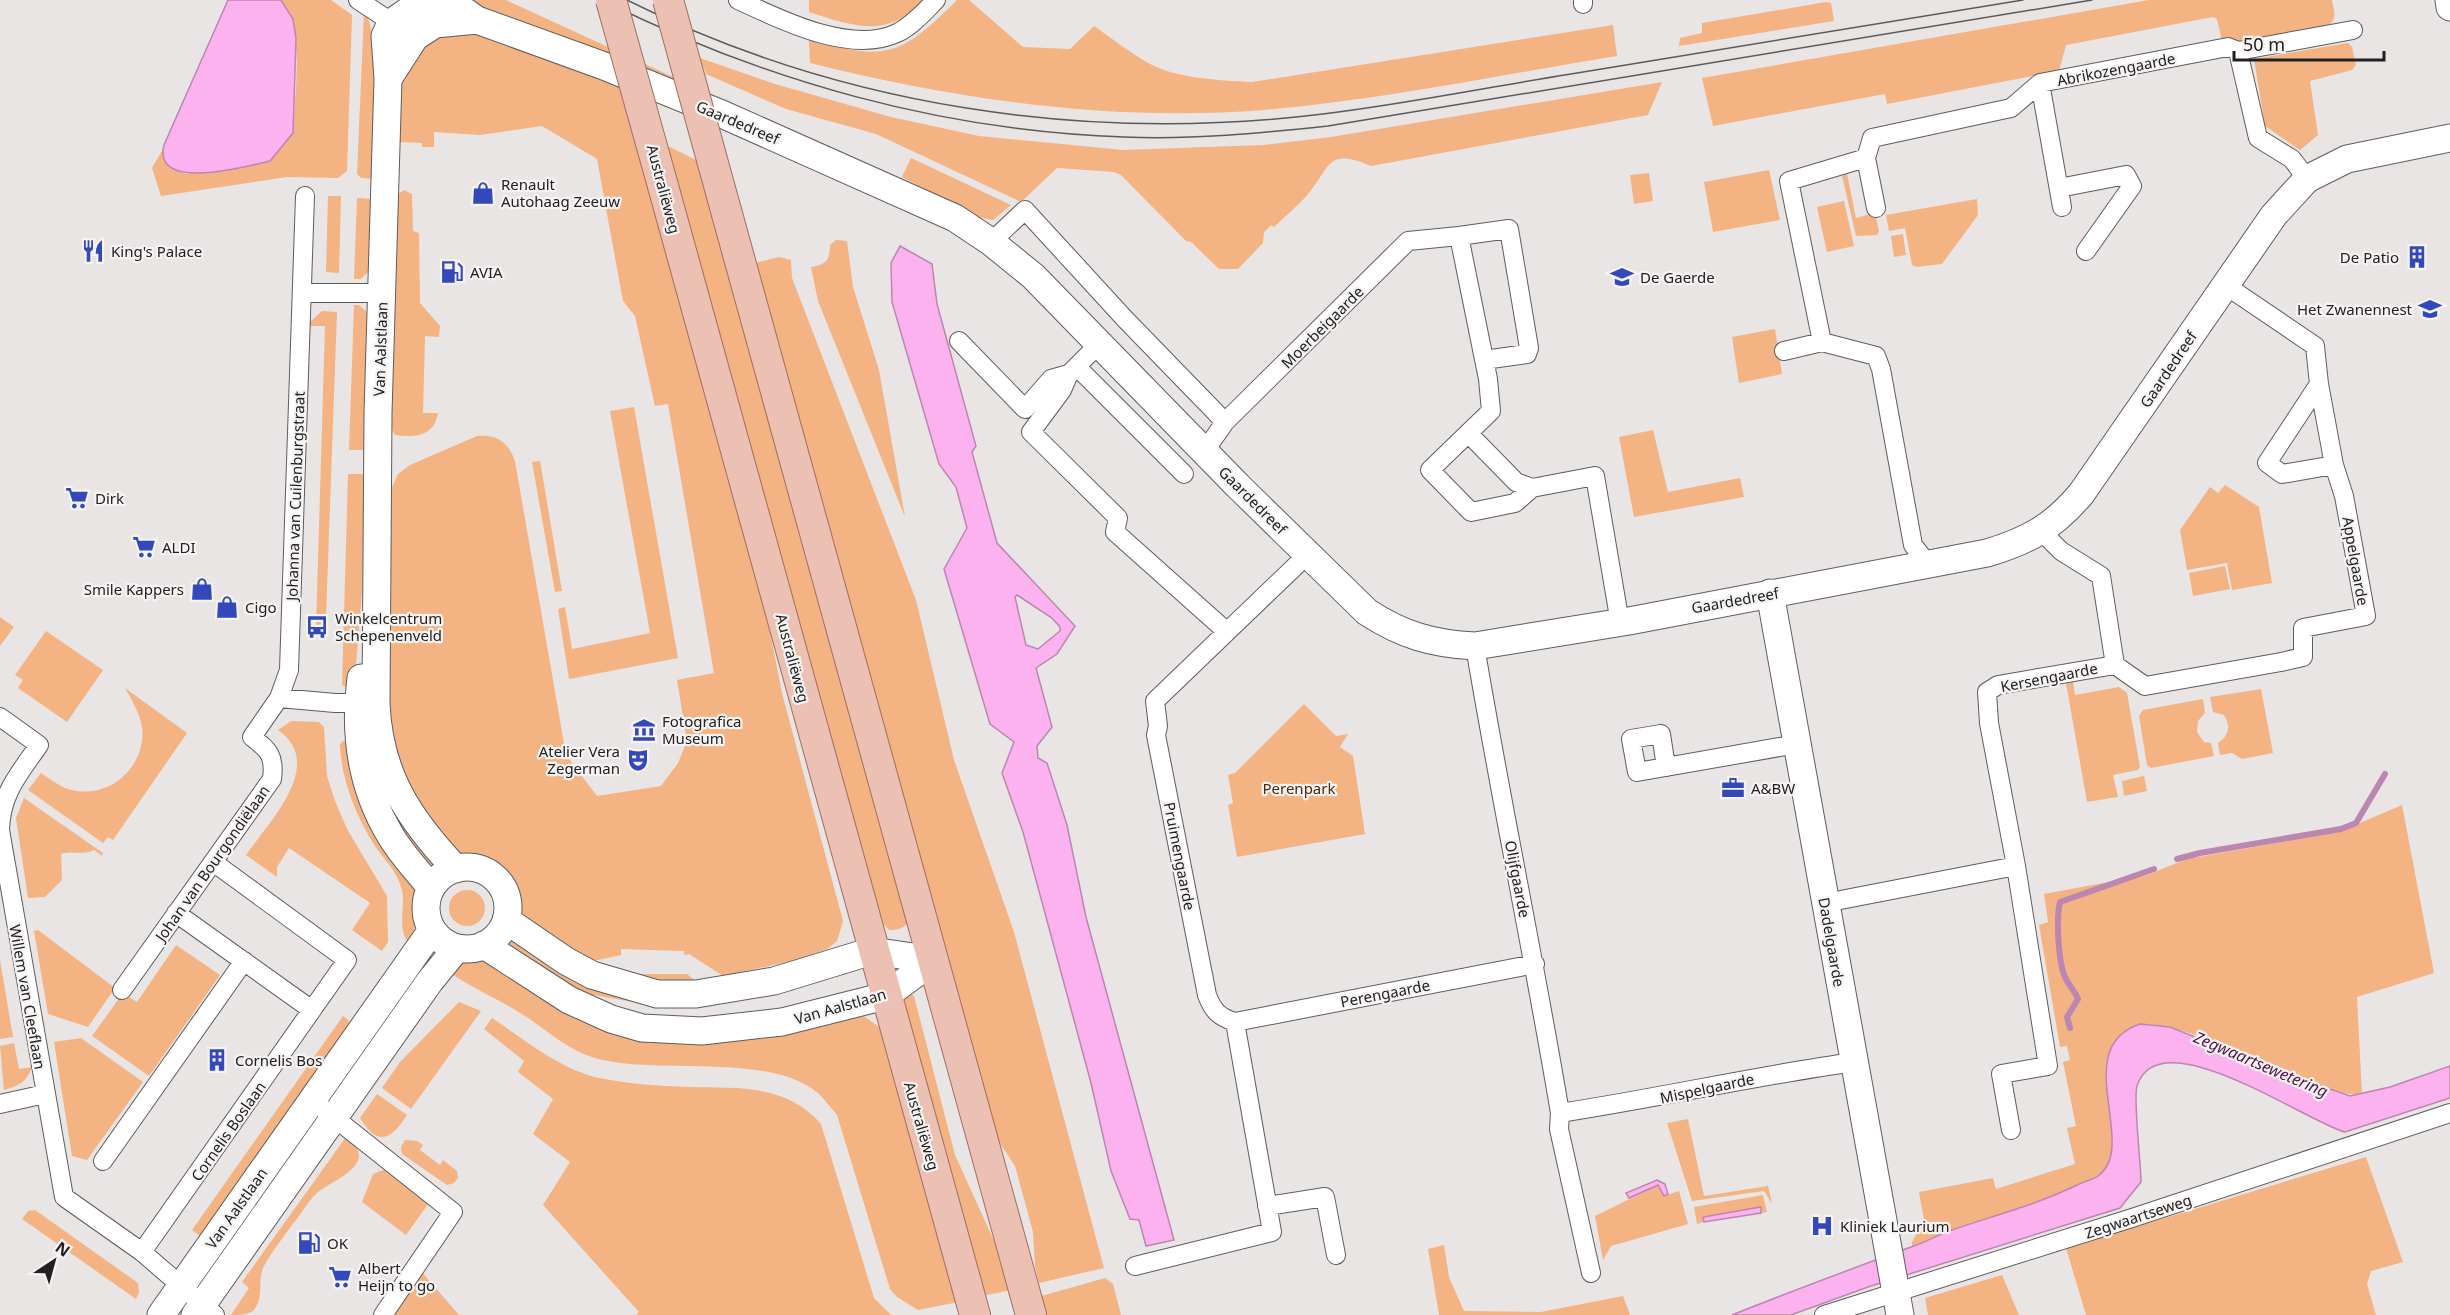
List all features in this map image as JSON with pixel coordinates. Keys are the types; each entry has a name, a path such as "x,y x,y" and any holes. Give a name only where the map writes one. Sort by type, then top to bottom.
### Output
{"main road":[{"name":"Australiëweg","path":"611,0 872,951 972,1306"},
{"path":"668,0 1027,1300"}],"street":[{"path":"358,0 397,11 415,37 388,79"},
{"path":"738,0 792,23 846,39 873,40 898,33 936,0"},
{"path":"2449,0 2450,7"},
{"name":"Gaardedreef","path":"397,11 420,2 451,2 477,20 604,66 724,115 955,218 991,242 1033,276 1204,452 1367,612 1391,628 1433,642 1475,646 1620,622 2004,548 2042,531 2066,512 2081,494 2274,215 2307,179 2347,159 2450,138"},
{"name":"Van Aalstlaan","path":"397,11 385,36 388,79 376,620 364,655 367,703 360,761 389,835 431,888"},
{"name":"Gaardedreef","path":"415,37 435,24 477,20"},
{"name":"Abrikozengaarde","path":"1866,158 1872,138 2011,108 2040,83 2228,47 2238,51 2353,30"},
{"path":"2238,51 2258,138 2292,159 2307,179"},
{"path":"2040,83 2062,207"},
{"path":"1822,342 1789,181 1866,158 1876,208"},
{"path":"2059,188 2126,175 2132,186 2086,251"},
{"name":"Johanna van Cuilenburgstraat","path":"252,737 279,698 289,670 305,196"},
{"path":"991,242 1025,210 1125,319 1225,422"},
{"name":"Moerbeigaarde","path":"1204,452 1225,422 1408,241 1509,229 1529,348 1527,354 1484,360"},
{"path":"1459,236 1484,360 1491,411 1430,470 1471,512 1515,503 1532,488 1595,476 1620,622"},
{"name":"Appelgaarde","path":"2225,285 2315,346 2319,384 2334,465 2344,496 2366,616 2303,628 2303,657 2281,662"},
{"path":"303,293 382,293"},
{"path":"959,341 1025,409 1052,379 1073,370"},
{"path":"1784,351 1822,342 1876,356 1881,369 1913,545 1927,563"},
{"path":"1100,343 1073,370 1062,390 1031,432 1118,518 1115,532 1226,631"},
{"path":"1073,370 1184,474"},
{"path":"2319,384 2267,463 2282,474 2334,465"},
{"path":"1468,433 1516,482 1532,488"},
{"path":"2042,531 2061,551 2101,576 2115,665"},
{"name":"Pruimengaarde","path":"1235,1022 1221,1017 1212,1007 1207,995 1156,735 1158,726 1155,701 1308,554"},
{"name":"Dadelgaarde","path":"1770,593 1897,1297"},
{"name":"Olijfgaarde","path":"1475,646 1503,808 1535,964 1560,1113 1559,1129 1591,1273"},
{"name":"Kersengaarde","path":"2011,1130 2001,1074 2048,1066 2016,866 1989,723 1987,692 1998,685 2115,665 2145,686 2281,662"},
{"path":"279,698 335,703 367,703"},
{"name":"Van Aalstlaan","path":"367,703 391,779 416,822 456,869"},
{"name":"Willem van Cleeflaan","path":"0,717 39,745 10,786 1,810 0,830 64,1197 142,1252 182,1284 204,1312"},
{"name":"Johan van Bourgondiëlaan","path":"122,990 272,779 274,764 271,751 252,737"},
{"path":"1666,767 1797,744"},
{"name":"Cornelis Boslaan","path":"142,1252 347,960 213,862"},
{"path":"1825,903 2016,866"},
{"path":"475,868 493,876 499,883 507,901 506,920 498,935 484,945 457,948 447,944 432,930 426,909 431,888 438,879 456,869 475,868"},
{"path":"176,913 312,1010"},
{"path":"506,920 566,961 592,975 657,994 696,994 774,981 872,951 934,960"},
{"name":"Van Aalstlaan","path":"161,1315 432,930"},
{"name":"Van Aalstlaan","path":"484,945 569,1000 610,1019 642,1028 702,1031 782,1023 885,996 934,960"},
{"name":"Van Aalstlaan","path":"204,1312 335,1118 434,976 457,948"},
{"path":"103,1161 244,961"},
{"name":"Perengaarde","path":"1235,1022 1535,964"},
{"path":"1135,1266 1272,1232 1235,1022"},
{"name":"Mispelgaarde","path":"1560,1113 1662,1097 1742,1079 1854,1062"},
{"path":"0,1104 45,1094"},
{"path":"312,1101 453,1212 383,1315"},
{"name":"Zegwaartseweg","path":"1824,1315 1897,1297 2450,1113"},
{"path":"1267,1206 1325,1197 1336,1255"}],"green space":[{"path":"281,0 331,0 352,15 347,171 338,178 287,177 161,196 152,168 163,149 164,154 185,174 253,165 293,133 296,45 289,12"},
{"path":"459,0 506,0 784,128"},
{"path":"809,0 923,0 910,13 897,21 869,26 840,22 809,12"},
{"path":"957,0 969,0 1023,47 1070,49 1094,26 1148,63 1185,76 1212,79 1252,82 1613,25 1617,56 1352,100 1264,110 1207,113 1149,113 1035,105 922,88 810,63 809,40 857,51 875,52 891,49 921,33"},
{"path":"2149,0 2332,0 2334,15 2332,22 2326,27 2253,40 2222,41 2217,19 2213,17 2066,45 2059,71 1887,104 1885,94 1713,126 1702,78"},
{"path":"1831,3 1834,21 1679,46 1680,38 1702,33 1702,23"},
{"path":"364,12 367,14 379,59 375,179 361,178 357,174"},
{"path":"474,31 620,85 765,607 782,693 843,921 837,941 827,949 796,960 723,976 689,954 684,955 684,951 621,949 621,955 589,962 520,917 511,888 503,875 488,863 461,857 432,833 386,740 388,496 398,474 410,465 477,436 490,436 501,441 509,449 515,461 566,755 597,796 661,786 678,763 687,741 677,680 714,673 668,404 655,406 635,316 623,301 597,159 542,126 480,135 434,132 434,147 422,147 422,143 399,142 400,79 428,38"},
{"path":"2348,43 2352,47 2356,65 2352,70 2310,81 2318,135 2300,150 2265,126 2254,59"},
{"path":"700,58 775,84 891,117 979,136 1123,150 1263,145 1331,137 1662,82 1648,115 1371,166 1356,161 1337,159 1326,168 1300,203 1274,227 1271,225 1264,232 1263,243 1238,269 1219,269 1191,242 1186,241 1121,175 1114,172 1057,168 1021,202 876,134 786,109 706,74"},
{"path":"668,146 698,161 910,920 898,929 889,930 881,921"},
{"path":"911,158 1011,205 993,220 977,217 902,177"},
{"path":"1769,170 1780,220 1713,232 1704,182"},
{"path":"1649,173 1653,201 1634,204 1630,175"},
{"path":"1847,174 1856,218 1875,213 1879,231 1877,235 1856,236 1842,176"},
{"path":"404,190 412,194 413,231 419,233 420,303 440,326 439,337 425,336 423,413 438,413 436,421 433,427 423,434 410,436 395,435 389,425 397,195"},
{"path":"328,196 341,196 339,273 326,272"},
{"path":"357,198 375,199 372,268 361,279 354,279"},
{"path":"1977,199 1978,215 1942,264 1917,267 1912,265 1905,228 1889,231 1886,215"},
{"path":"1844,201 1854,246 1827,252 1817,207"},
{"path":"1903,234 1906,255 1894,257 1891,236"},
{"path":"836,240 847,241 853,287 879,370 905,517 818,301 811,267 826,261 830,245"},
{"path":"779,257 791,260 792,278 916,600 954,760 1014,932 1104,1268 1039,1283 1035,1266 1033,1232 1015,1166 992,1131 755,263"},
{"path":"354,305 359,305 369,314 366,450 349,450"},
{"path":"322,311 337,312 326,617 321,617 321,628 316,627 325,326 309,326 309,323"},
{"path":"1775,329 1782,374 1739,383 1732,337"},
{"path":"634,407 678,658 569,679 558,609 565,607 572,649 650,633 610,411"},
{"path":"1653,430 1668,492 1740,478 1744,497 1634,517 1619,437"},
{"path":"540,461 562,591 555,592 532,462"},
{"path":"348,474 366,474 362,592 355,677 345,687 342,685"},
{"path":"2225,485 2259,507 2272,583 2232,590 2227,563 2187,570 2180,530 2210,487 2218,493"},
{"path":"2225,566 2230,589 2193,596 2189,573"},
{"path":"0,617 14,627 0,646"},
{"path":"46,631 103,670 67,722 18,688 23,680 15,675"},
{"path":"2073,682 2075,695 2119,687 2127,693 2140,767 2138,770 2113,775 2118,797 2087,802 2066,683"},
{"path":"125,688 187,733 113,840 108,837 103,843 28,790 41,773 65,788 95,791 120,779 130,769 138,756 142,742 142,727 138,712"},
{"path":"2261,689 2273,753 2242,759 2232,753 2220,755 2218,743 2227,734 2228,723 2224,715 2213,712 2210,697"},
{"path":"2203,699 2205,713 2198,721 2197,732 2204,742 2211,743 2214,756 2151,768 2147,765 2139,716 2143,710"},
{"name":"Perenpark","path":"1304,704 1336,736 1348,734 1340,747 1353,756 1365,834 1237,857 1228,805 1233,803 1228,775 1235,773"},
{"path":"291,721 319,722 324,727 327,776 335,801 347,829 387,896 388,942 382,951 352,930 370,903 289,848 277,867 277,877 246,855 279,810 289,793 295,776 297,759 292,744 278,730"},
{"path":"348,741 419,890 418,920 409,943 403,931 403,896 400,883 366,832 346,783 340,744"},
{"path":"2144,776 2147,791 2124,796 2122,781"},
{"path":"384,795 406,831 420,840 439,864 429,873 400,835"},
{"path":"24,798 103,853 102,856 94,850 85,853 61,854 62,880 45,897 28,898 16,818"},
{"path":"2402,805 2434,973 2357,997 2362,1094 2332,1090 2183,1031 2161,1026 2136,1025 2122,1034 2111,1047 2107,1063 2106,1080 2112,1136 2111,1153 2106,1168 2097,1176 2057,1195 1946,1232 1912,1247 1912,1242 1924,1220 1919,1192 1993,1178 1996,1189 2075,1164 2067,1128 2076,1126 2063,1062 2070,1060 2067,1046 2060,1047 2039,925 2048,922 2044,894 2147,875 2187,859 2339,832"},
{"path":"467,890 480,895 485,908 480,921 467,926 454,921 449,908 454,895"},
{"path":"38,930 115,988 88,1027 48,1014 34,931"},
{"path":"512,932 661,1007 577,992 502,946"},
{"path":"176,945 220,975 149,1076 92,1036 123,993 137,1002"},
{"path":"469,957 486,957 648,1040 703,1042 729,1040 782,1032 862,1015 878,1026 884,1034 959,1302 918,1310 897,1297 890,1289 837,1115 819,1094 798,1081 772,1073 743,1068 620,1063 585,1055 525,1016 446,970"},
{"path":"0,960 13,1037 0,1039"},
{"path":"627,974 687,974 698,983 653,982"},
{"path":"910,993 914,996 955,1155 1005,1265 1011,1290 983,1296 901,999"},
{"path":"459,1002 481,1011 411,1109 382,1088 400,1062"},
{"path":"343,1016 349,1021 348,1030 201,1237 192,1230"},
{"path":"492,1018 556,1061 584,1074 644,1084 760,1091 793,1101 808,1111 821,1124 874,1298 891,1315 636,1315 639,1312 543,1205 570,1162 533,1134 553,1099 518,1072 524,1061 484,1029"},
{"path":"81,1038 143,1082 87,1160 72,1156 54,1042"},
{"path":"14,1043 19,1069 32,1067 21,1083 4,1090 0,1046"},
{"path":"377,1094 407,1115 390,1135 384,1137 373,1133 360,1118"},
{"path":"1688,1119 1704,1196 1768,1186 1772,1204 1764,1191 1692,1201 1667,1123"},
{"path":"346,1137 356,1146 359,1155 357,1163 351,1170 313,1197 274,1250 264,1265 260,1297 253,1311 231,1315 249,1288 242,1282"},
{"path":"405,1140 417,1141 423,1145 420,1150 440,1165 443,1160 457,1171 458,1178 454,1183 447,1185 402,1154 401,1147"},
{"path":"2366,1157 2403,1262 2371,1271 2367,1284 2376,1315 2086,1315 2066,1248"},
{"path":"383,1170 395,1172 431,1200 406,1235 362,1202 373,1174"},
{"path":"1658,1185 1664,1196 1679,1191 1688,1224 1611,1246 1603,1260 1595,1216"},
{"path":"1763,1195 1767,1212 1761,1213 1761,1207 1703,1217 1704,1222 1697,1224 1694,1207"},
{"path":"35,1210 138,1283 139,1293 136,1299 22,1219 28,1211"},
{"path":"1444,1245 1449,1277 1464,1311 1541,1312 1623,1296 1630,1315 1439,1315 1428,1249"},
{"path":"420,1270 459,1315 391,1315"},
{"path":"2002,1275 2019,1315 1928,1315 1925,1298"},
{"path":"1105,1278 1113,1284 1121,1315 1045,1315 1038,1297"}],"water":[{"path":"228,0 281,0 293,19 296,39 293,133 270,161 204,173 172,168 164,160 164,145"},
{"path":"900,246 932,264 937,304 976,446 972,452 997,543 1075,626 1057,654 1036,668 1052,727 1037,746 1038,758 1047,763 1067,825 1086,917 1174,1240 1146,1246 1139,1220 1130,1219 1111,1171 1091,1083 1023,832 1002,773 1014,742 990,724 944,569 967,528 956,487 939,464 892,302 891,263","holes":["1017,595 1052,618 1060,627 1060,631 1038,649 1026,645 1015,597"]},
{"name":"Zegwaartsewetering","path":"2140,1024 2170,1027 2290,1075 2350,1096 2390,1087 2450,1066 2450,1098 2345,1132 2326,1125 2269,1095 2203,1068 2174,1063 2151,1068 2137,1086 2136,1093 2141,1182 2120,1208 1868,1287 1791,1315 1732,1315 1949,1231 2046,1199 2098,1176 2109,1162 2112,1143 2106,1075 2109,1054 2119,1036"},
{"path":"1657,1180 1665,1184 1668,1194 1664,1196 1658,1185 1629,1198 1626,1193"},
{"path":"1761,1207 1761,1213 1704,1222 1703,1217"}],"waterway":[{"path":"2177,859 2341,829 2356,823 2385,774"},
{"path":"2070,1028 2067,1017 2078,999 2066,979 2061,963 2058,930 2060,902 2154,869"}],"tram line":[{"path":"602,0 726,55 855,97 988,124 1056,133 1150,138 1226,135 1328,126 2092,0"},
{"path":"627,0 709,37 793,67 879,91 966,108 1055,119 1144,123 1234,122 1354,110 2023,0"}],"place":[{"name":"Renault Autohaag Zeeuw","path":"483,193"},
{"name":"King's Palace","path":"93,251"},
{"name":"De Patio","path":"2417,257"},
{"name":"AVIA","path":"452,272"},
{"name":"De Gaerde","path":"1622,277"},
{"name":"Het Zwanennest","path":"2430,309"},
{"name":"Dirk","path":"77,498"},
{"name":"ALDI","path":"144,547"},
{"name":"Smile Kappers","path":"202,589"},
{"name":"Cigo","path":"227,607"},
{"name":"Winkelcentrum Schepenenveld","path":"317,627"},
{"name":"Fotografica Museum","path":"644,730"},
{"name":"Atelier Vera Zegerman","path":"638,760"},
{"name":"A&BW","path":"1733,788"},
{"name":"Cornelis Bos","path":"217,1060"},
{"name":"Kliniek Laurium","path":"1822,1226"},
{"name":"OK","path":"309,1243"},
{"name":"Albert Heijn to go","path":"340,1277"}]}
